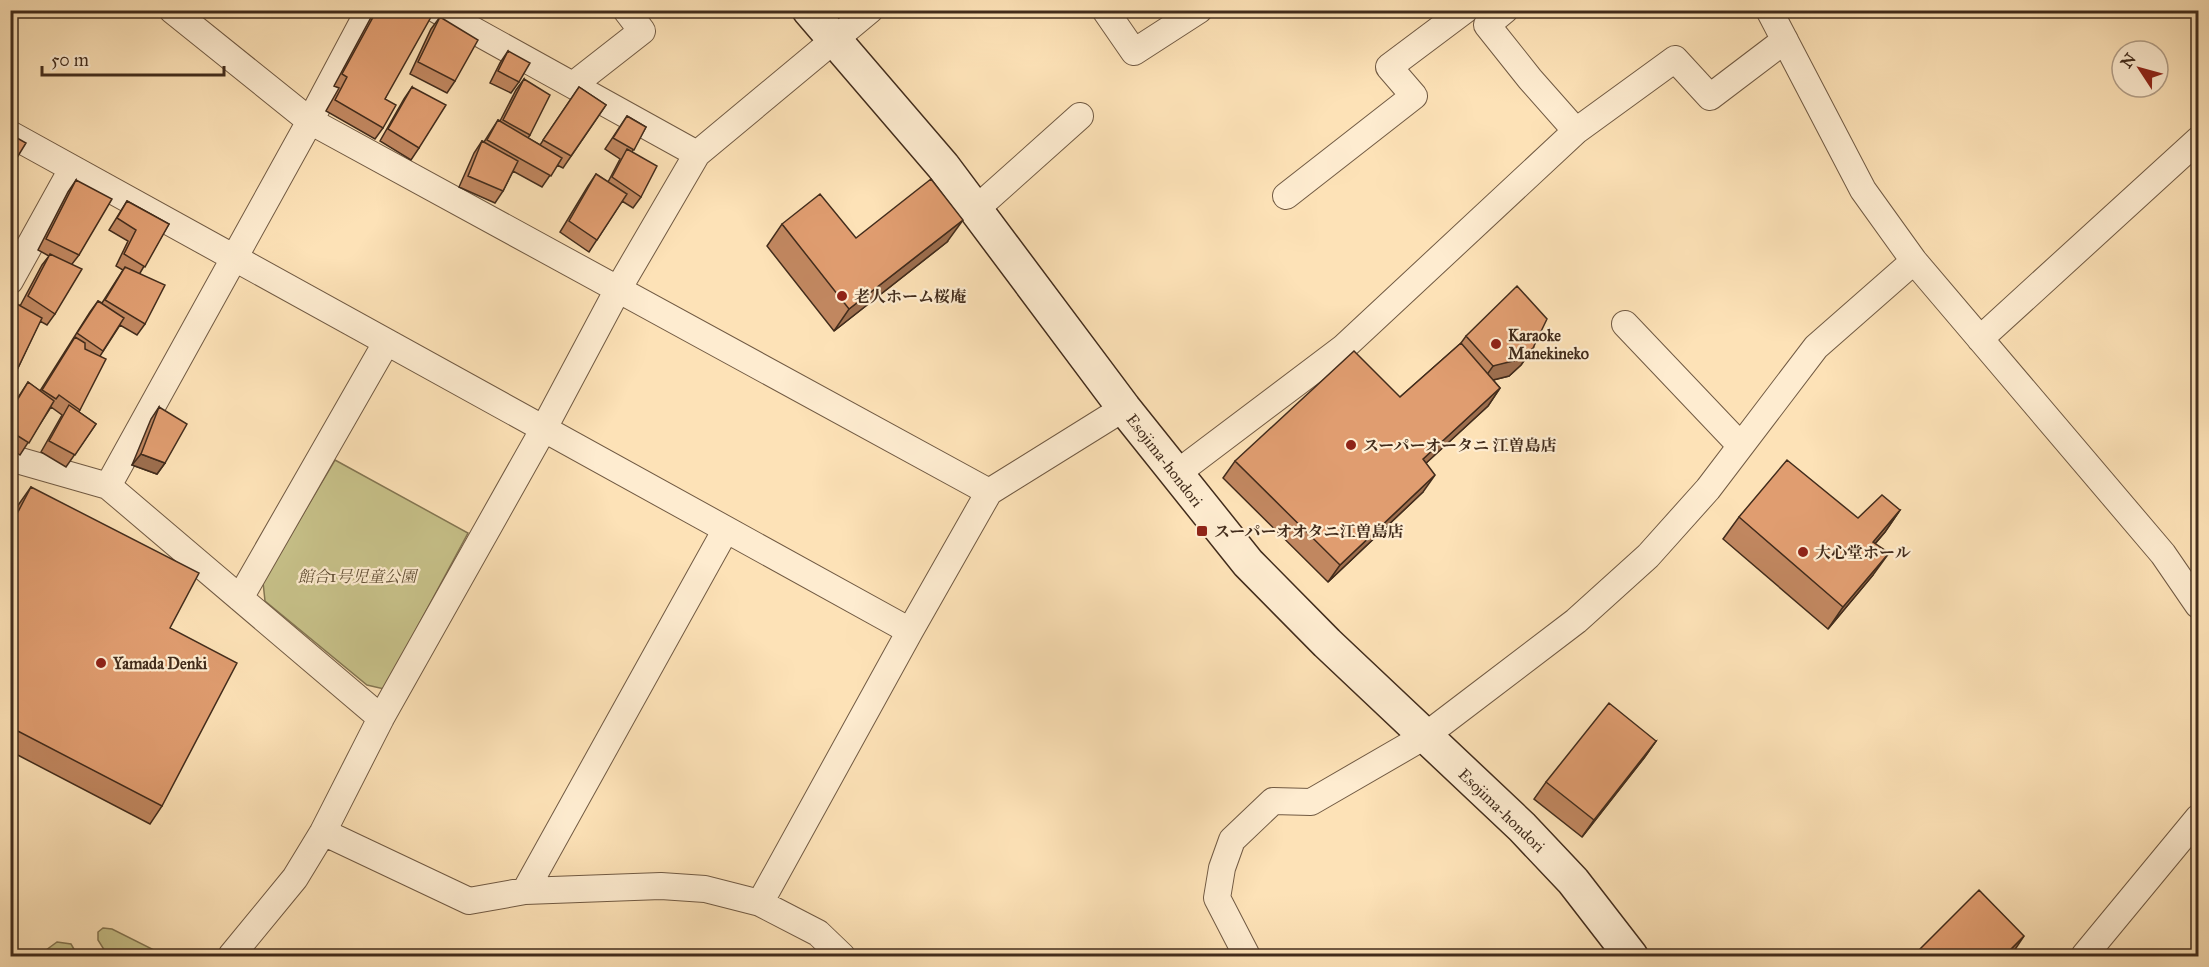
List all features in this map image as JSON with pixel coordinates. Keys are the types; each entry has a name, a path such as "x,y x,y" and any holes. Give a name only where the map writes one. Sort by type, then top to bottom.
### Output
{"street":[{"path":"172,10 310,121 617,291 989,492"},
{"path":"108,486 369,10"},
{"path":"437,10 696,154"},
{"path":"573,86 642,31 626,10"},
{"name":"Esojima-hondori","path":"809,10 943,166 1124,408 1248,563 1281,598 1522,827 1573,881 1631,957"},
{"path":"231,957 295,878 322,832 381,718 543,430 617,291 696,154 870,10"},
{"path":"1105,10 1134,52 1198,10"},
{"path":"1286,196 1414,96 1389,67 1465,10"},
{"path":"1769,10 1863,190 1914,261 2163,554 2199,605"},
{"path":"1490,15 1530,79 1576,131"},
{"path":"1176,474 1343,348 1576,131 1675,59 1710,97 1785,40"},
{"path":"976,209 1080,116"},
{"path":"10,134 725,531 910,631"},
{"path":"1980,339 2199,140"},
{"path":"10,281 72,169"},
{"path":"1247,957 1217,898 1222,868 1232,840 1273,801 1311,802 1425,736 1576,621 1648,556 1708,489 1816,347 1914,261"},
{"path":"1624,324 1740,445"},
{"path":"240,598 386,343"},
{"path":"760,903 989,492 1124,408"},
{"path":"10,458 108,486 381,718"},
{"path":"525,891 725,531"},
{"path":"2084,957 2199,818"},
{"path":"322,832 469,901 525,891 661,886 705,889 760,903 818,933 842,957"}],"green space":[{"name":"館合1号児童公園","path":"335,460 468,533 384,689 367,685 265,601 263,582"},
{"path":"103,928 112,929 156,951 153,956 108,956 98,940 98,932"},
{"path":"57,942 71,944 78,956 38,956"}],"building":[{"path":"377,10 420,10 431,17 385,99 396,105 383,128 335,100 347,77 342,74"},
{"path":"440,17 478,40 455,81 418,62"},
{"path":"508,51 530,63 519,82 498,71"},
{"path":"524,79 550,95 530,135 503,120"},
{"path":"412,87 446,105 419,148 388,129"},
{"path":"579,87 606,105 571,156 543,140"},
{"path":"627,116 646,127 634,150 613,138"},
{"path":"498,120 562,158 551,176 487,140"},
{"path":"10,134 26,143 10,169"},
{"path":"482,141 518,161 503,191 468,176"},
{"path":"627,149 657,166 641,197 612,177"},
{"path":"596,174 627,194 597,240 569,221"},
{"name":"老人ホーム桜庵","path":"931,179 963,220 849,309 782,224 820,194 856,238"},
{"path":"76,180 112,199 79,255 46,239"},
{"path":"10,187 17,191 10,201"},
{"path":"127,201 169,224 145,267 124,254 136,230 117,218"},
{"path":"50,254 82,269 55,314 28,296"},
{"path":"125,267 165,285 145,324 105,300"},
{"name":"Karaoke Manekineko","path":"1517,286 1547,319 1533,348 1521,359 1493,366 1466,336"},
{"path":"10,300 42,318 16,372 10,369"},
{"path":"98,301 124,318 103,351 77,333"},
{"path":"75,337 85,343 85,349 106,359 80,410 59,395 56,399 42,390"},
{"name":"スーパーオータニ 江曽島店","path":"1461,343 1500,388 1423,459 1435,475 1340,565 1235,461 1354,351 1400,397"},
{"path":"28,382 54,401 29,443 10,431 10,412"},
{"path":"69,405 96,424 75,455 49,441"},
{"path":"159,407 187,424 165,463 141,454"},
{"name":"大心堂ホール","path":"1787,460 1858,518 1882,495 1900,510 1873,542 1889,553 1843,607 1739,517"},
{"name":"Yamada Denki","path":"31,487 199,573 170,628 237,663 162,806 10,727 10,527"},
{"path":"1609,703 1656,741 1594,820 1546,782"},
{"path":"1979,890 2024,936 2003,957 1912,957"}],"place":[{"name":"老人ホーム桜庵","path":"842,296"},
{"name":"Karaoke Manekineko","path":"1496,344"},
{"name":"スーパーオータニ 江曽島店","path":"1351,445"},
{"name":"スーパーオオタニ江曽島店","path":"1202,531"},
{"name":"大心堂ホール","path":"1803,552"},
{"name":"Yamada Denki","path":"101,663"}]}
